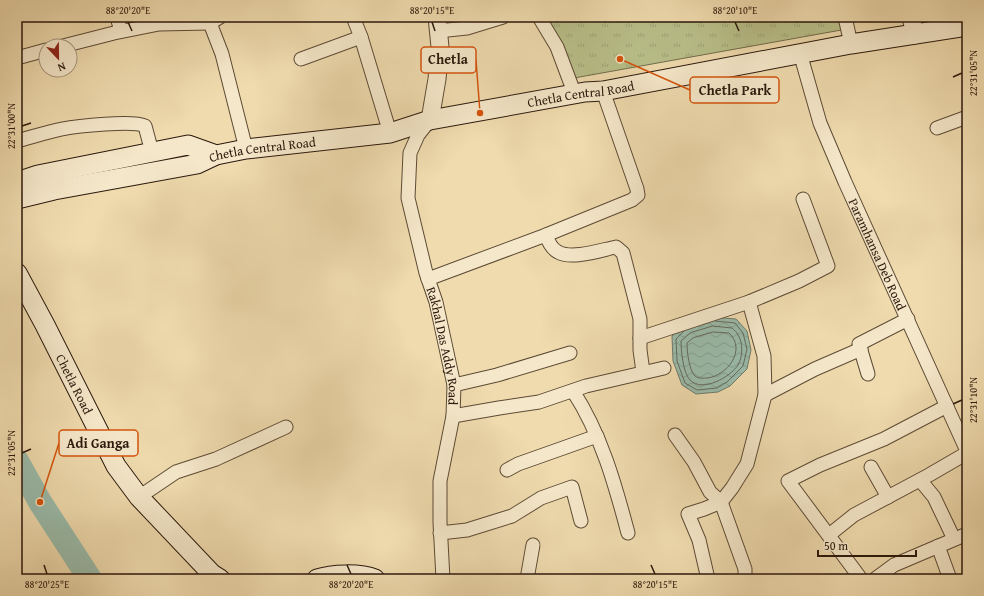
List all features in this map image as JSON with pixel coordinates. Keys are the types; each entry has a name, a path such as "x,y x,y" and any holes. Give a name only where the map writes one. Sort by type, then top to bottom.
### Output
{"main road":[{"name":"Chetla Central Road","path":"17,199 54,190 197,164 216,155 246,149 390,133 430,120 585,92 603,91 851,44 913,26 967,26"},
{"path":"17,182 38,175 188,145 216,155"},
{"name":"Chetla Road","path":"17,273 116,466 139,497 212,574 220,579"},
{"path":"317,579 328,575 335,575 375,579"}],"street":[{"path":"117,17 122,31"},
{"path":"353,17 362,37 390,133"},
{"path":"430,120 439,54 438,24 467,28 503,17"},
{"path":"539,17 557,47 575,94"},
{"path":"845,17 851,44"},
{"path":"78,42 122,31 159,24 215,20 246,149"},
{"path":"301,59 362,37"},
{"path":"17,58 38,52"},
{"name":"Paramhansa Deb Road","path":"800,53 815,108 823,130 967,452"},
{"path":"428,279 546,235 632,200 638,195 603,91"},
{"path":"937,128 967,117"},
{"name":"Rakhal Das Addy Road","path":"430,120 418,135 410,153 408,198 428,279 436,302 454,385 453,416 440,481 440,533 443,579"},
{"path":"17,141 62,129 121,124 141,124 145,126 152,152"},
{"path":"640,338 749,302 799,281 828,266 803,199"},
{"path":"546,235 550,244 558,252 572,256 616,247 623,253 640,319 643,372"},
{"path":"708,579 700,540 688,514 721,502 732,488 747,464 765,395 764,356 749,302"},
{"path":"868,374 859,344 908,319"},
{"path":"765,395 815,369 861,349"},
{"path":"454,385 497,375 570,353"},
{"path":"453,416 539,402 573,390 664,368"},
{"path":"573,390 586,410 597,436 614,481 628,533"},
{"path":"861,579 788,482 820,465 884,439 947,406"},
{"path":"139,497 176,472 216,459 286,427"},
{"path":"675,435 694,462 710,492 721,502 745,569 745,579"},
{"path":"507,470 518,464 597,436"},
{"path":"829,535 854,515 920,480 967,452"},
{"path":"871,467 888,497"},
{"path":"920,480 934,497 954,539"},
{"path":"440,533 467,530 512,516 541,498 572,487 581,521"},
{"path":"879,578 894,565 967,534"},
{"path":"527,579 532,545"},
{"path":"938,546 950,579"}],"green space":[{"path":"544,17 845,17 847,29 574,78 564,47"}],"water":[{"path":"712,317 736,319 747,331 751,350 747,369 730,386 718,392 696,394 682,385 673,361 672,336 686,325"}],"waterway":[{"path":"17,461 40,502 90,579"}],"place":[{"name":"Chetla Park","path":"620,59"},
{"name":"Chetla","path":"480,113"},
{"name":"Adi Ganga","path":"40,502"}]}
